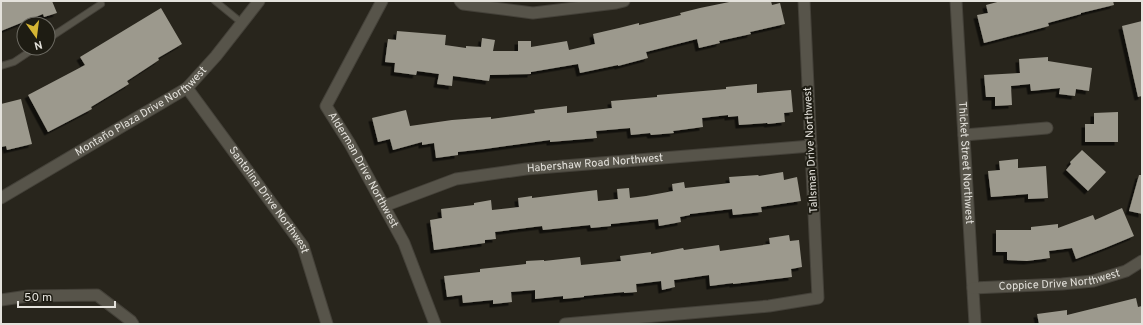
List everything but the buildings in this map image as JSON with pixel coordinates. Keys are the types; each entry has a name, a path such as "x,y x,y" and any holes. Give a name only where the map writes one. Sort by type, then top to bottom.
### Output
{"street":[{"name":"Montaño Plaza Drive Northwest","path":"1,198 187,88 216,56 259,1"},
{"name":"Alderman Drive Northwest","path":"382,1 326,106 350,144 404,243 435,324"},
{"path":"460,1 463,4 533,13 624,1"},
{"name":"Tallsman Drive Northwest","path":"565,324 769,306 818,298 804,1"},
{"name":"Thicket Street Northwest","path":"956,1 975,324"},
{"name":"Santolina Drive Northwest","path":"187,88 303,246 327,324"},
{"path":"964,135 1047,128"},
{"name":"Habershaw Road Northwest","path":"384,206 456,179 526,169 811,146"},
{"name":"Coppice Drive Northwest","path":"973,288 1093,281 1126,271 1142,261"},
{"path":"1,300 28,296 97,295 133,324"}],"lane":[{"path":"56,33 100,2 107,1"},
{"path":"216,1 242,24"},
{"path":"1,66 14,62 23,56"}]}
